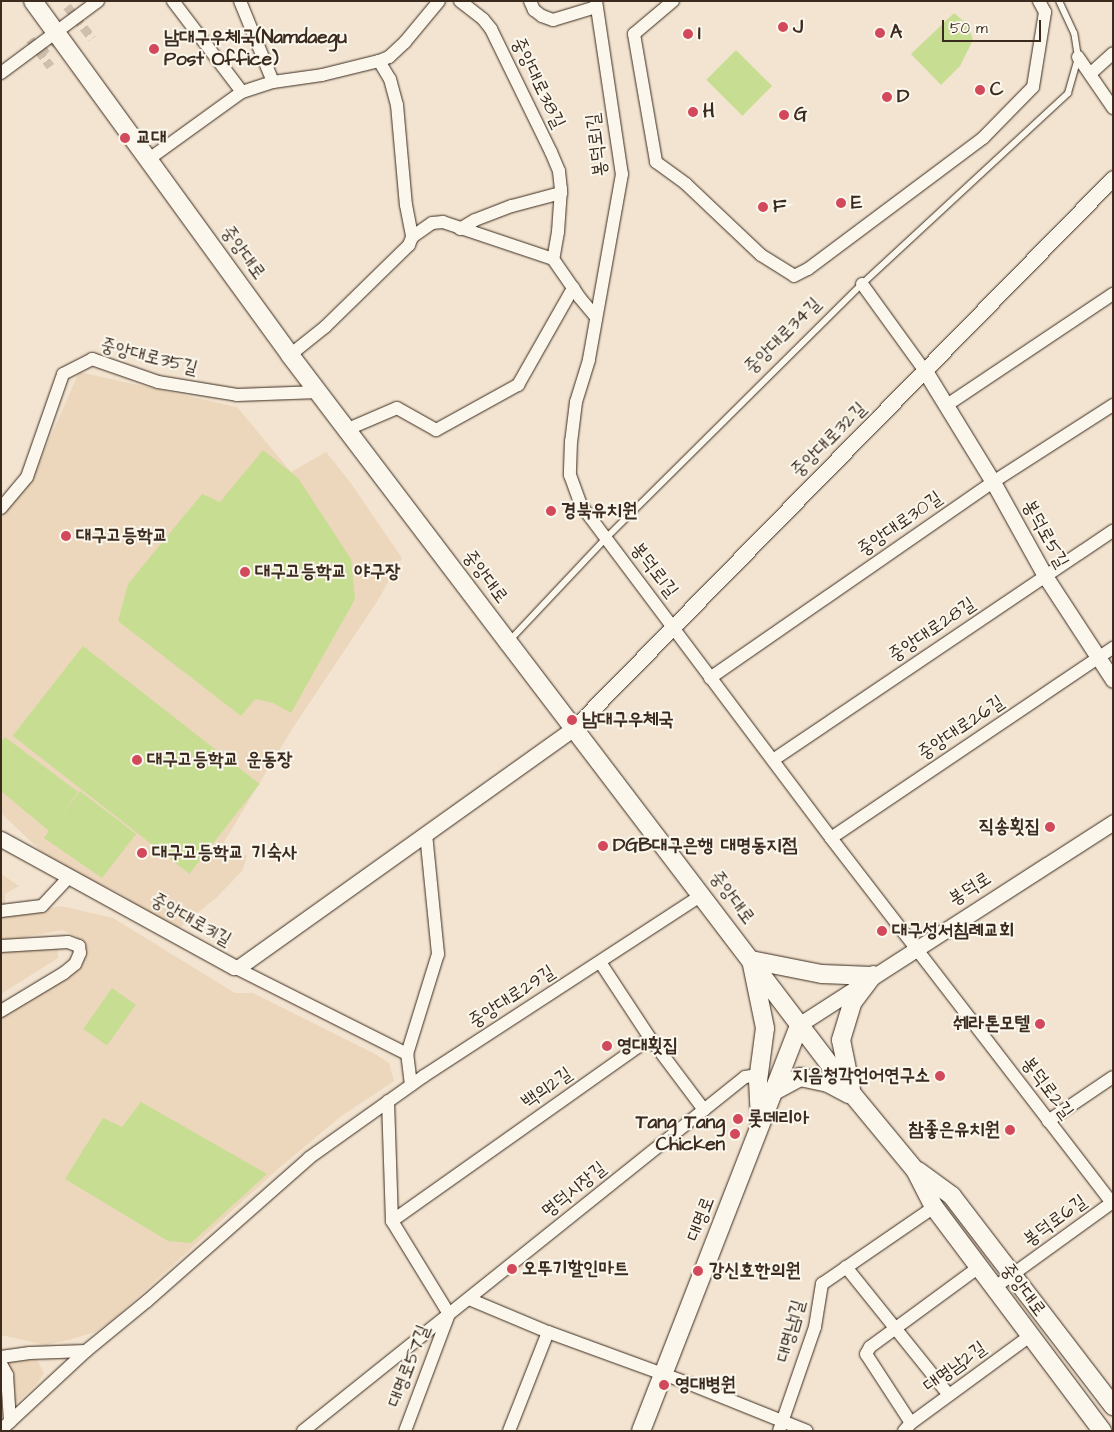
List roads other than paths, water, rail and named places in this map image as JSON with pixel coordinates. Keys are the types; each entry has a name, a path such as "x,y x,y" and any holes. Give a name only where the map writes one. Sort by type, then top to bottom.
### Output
{"main road":[{"name":"중앙대로","path":"33,1 290,354 854,1096 915,1170 934,1207 1102,1431"},
{"path":"761,1124 758,1075 765,1028 751,960 822,974 873,976"},
{"path":"854,1096 841,1040 852,1004 873,976"},
{"name":"대명로","path":"641,1431 800,1024"},
{"path":"774,1091 800,1077 828,1083 854,1096"},
{"name":"중앙대로","path":"915,1170 952,1196 1113,1406"}],"street":[{"path":"1,73 98,1"},
{"path":"173,1 242,92"},
{"path":"240,1 273,82"},
{"name":"중앙대로38길","path":"460,1 484,19 491,29 559,171 561,192 553,259"},
{"path":"530,1 538,13 553,20 596,4"},
{"path":"673,1 634,34 656,162 686,184 761,255 794,276 808,269 983,138 1034,87 1045,12 1040,1"},
{"path":"149,159 242,92 273,82 322,75 379,62 389,57 405,42 432,4"},
{"name":"봉덕로1길","path":"596,4 622,174 589,360 576,402 571,441 570,475 581,505 674,626 710,678 831,838 916,947"},
{"path":"1090,74 1113,53"},
{"path":"1078,57 1113,108"},
{"path":"379,62 390,79 397,105 405,196 412,237"},
{"name":"중앙대로32길","path":"574,728 1113,178"},
{"path":"460,229 475,220 512,206 561,192"},
{"path":"290,354 325,327 408,245 412,237 432,223 443,222 553,259 596,317"},
{"name":"봉덕로5길","path":"862,284 925,371 947,405 993,482 1045,576 1113,680"},
{"path":"348,429 397,408 436,430 518,385 573,288"},
{"path":"947,405 1113,294"},
{"name":"중앙대로35길","path":"1,508 27,477 63,374 92,359 158,382 236,395 319,392"},
{"name":"중앙대로30길","path":"710,678 993,482 1113,404"},
{"name":"중앙대로28길","path":"773,760 1113,531"},
{"name":"중앙대로26길","path":"831,838 1113,648"},
{"name":"중앙대로31길","path":"1,839 234,967 239,967 574,728"},
{"name":"봉덕로","path":"800,1024 916,947 1113,822"},
{"path":"411,1085 407,1054 438,954 426,834"},
{"path":"1,911 42,906 70,876"},
{"name":"중앙대로29길","path":"6,1426 86,1351 147,1301 309,1158 411,1085 702,895"},
{"path":"1,946 68,942 79,946 80,953 75,964 64,973 1,1011"},
{"name":"봉덕로2길","path":"916,947 1112,1203"},
{"path":"600,962 650,1038 704,1110"},
{"path":"234,967 407,1054"},
{"name":"백의2길","path":"392,1221 650,1038"},
{"name":"명덕시장길","path":"303,1431 745,1077 758,1075"},
{"path":"1048,1121 1113,1077"},
{"path":"388,1101 392,1221 449,1314"},
{"name":"봉덕로6길","path":"995,1287 1112,1203"},
{"name":"대명남1길","path":"780,1426 815,1327 822,1284 934,1207"},
{"path":"846,1267 949,1395"},
{"path":"907,1427 866,1354 870,1347 979,1267"},
{"path":"468,1298 548,1332 663,1374 780,1426 807,1431"},
{"name":"대명로57길","path":"405,1431 449,1314"},
{"path":"509,1431 548,1332"},
{"name":"대명남2길","path":"907,1427 1030,1336"},
{"path":"1,1357 30,1353 86,1351"},
{"path":"1,1364 7,1375 6,1426"}],"lane":[{"path":"1059,1 1074,33 1078,57"},
{"name":"중앙대로34길","path":"508,642 606,538 862,284 1068,93 1078,57"}],"tunnel":[{"path":"67,6 92,38"},
{"path":"40,53 61,35"},
{"path":"30,39 50,66"}],"place":[{"name":"J","path":"783,27"},
{"name":"A","path":"880,33"},
{"name":"I","path":"688,34"},
{"name":"남대구우체국(Namdaegu Post Office)","path":"154,49"},
{"name":"C","path":"980,90"},
{"name":"D","path":"887,97"},
{"name":"H","path":"693,112"},
{"name":"G","path":"784,115"},
{"name":"교대","path":"125,138"},
{"name":"E","path":"841,203"},
{"name":"F","path":"763,207"},
{"name":"경북유치원","path":"551,511"},
{"name":"대구고등학교","path":"66,536"},
{"name":"대구고등학교 야구장","path":"245,572"},
{"name":"남대구우체국","path":"572,720"},
{"name":"대구고등학교 운동장","path":"137,760"},
{"name":"직송횟집","path":"1050,827"},
{"name":"DGB대구은행 대명동지점","path":"603,846"},
{"name":"대구고등학교 기숙사","path":"142,853"},
{"name":"대구성서침례교회","path":"882,931"},
{"name":"쉐라톤모텔","path":"1040,1024"},
{"name":"영대횟집","path":"607,1046"},
{"name":"지음청각언어연구소","path":"940,1076"},
{"name":"롯데리아","path":"738,1119"},
{"name":"참좋은유치원","path":"1010,1130"},
{"name":"Tang Tang Chicken","path":"735,1134"},
{"name":"오뚜기할인마트","path":"512,1269"},
{"name":"강신호한의원","path":"698,1271"},
{"name":"영대병원","path":"664,1385"}]}
